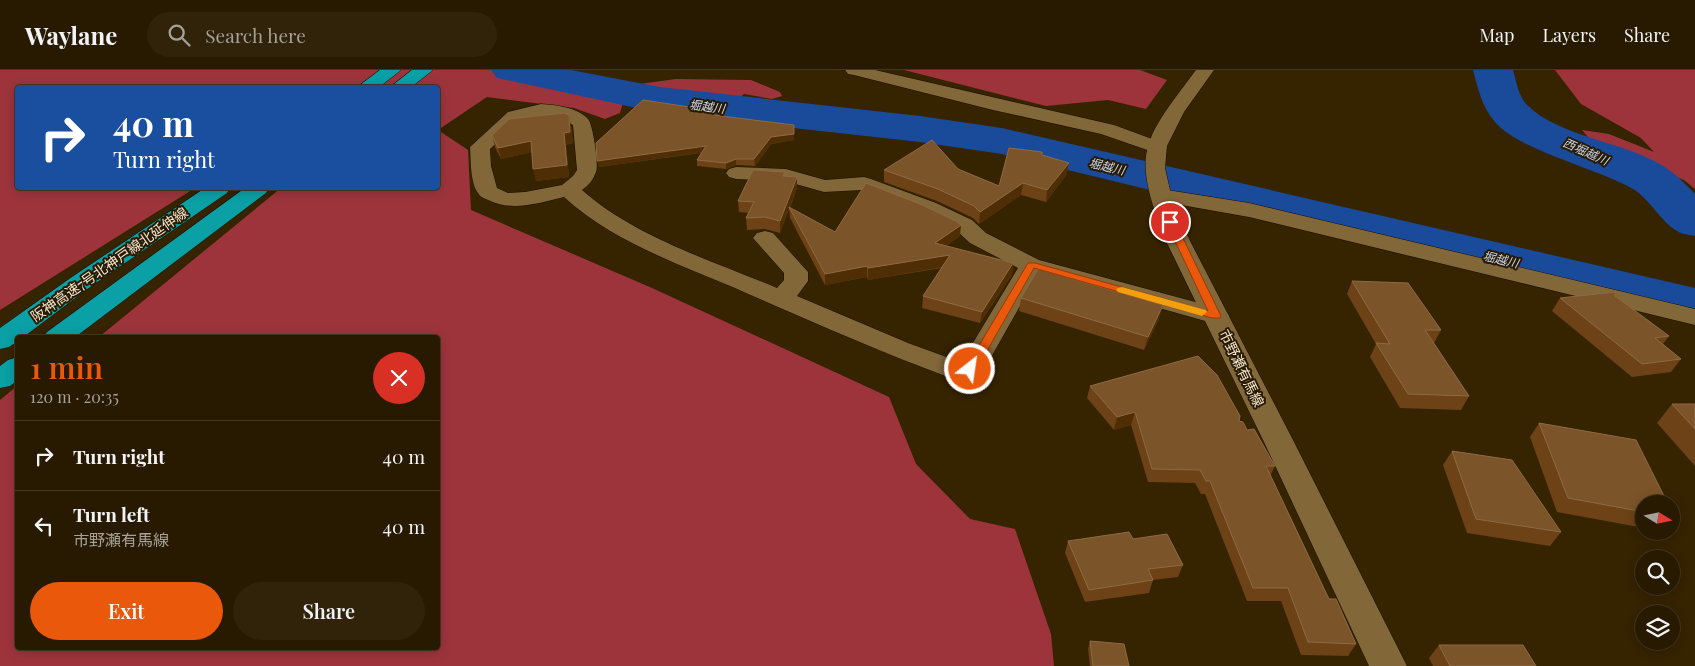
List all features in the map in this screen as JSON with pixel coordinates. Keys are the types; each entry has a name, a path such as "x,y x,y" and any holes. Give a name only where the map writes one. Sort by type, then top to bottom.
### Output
{"highway":[{"path":"370,85 392,70"},
{"path":"402,85 424,70"},
{"name":"阪神高速7号北神戸線北延伸線","path":"0,341 81,282 216,190"},
{"name":"阪神高速7号北神戸線北延伸線","path":"60,335 255,190"},
{"path":"0,379 15,368"}],"street":[{"path":"854,70 993,104 1107,129 1156,147"},
{"name":"市野瀬有馬線","path":"1205,70 1167,124 1156,147 1158,183 1177,239 1388,666"},
{"path":"569,190 582,180 587,170 582,123 577,118 540,109 516,116 480,147 481,166 487,191 506,200 524,199 569,190 609,222 648,242 899,349 958,371 970,369 1031,265"},
{"path":"736,173 786,176 824,186 864,183 928,208 964,225 978,238 1031,265 1216,316"},
{"path":"1158,183 1249,210 1695,317"},
{"path":"765,238 796,272 796,281 781,299"}],"shaded area":[{"path":"0,70 552,70 625,86 676,79 751,80 780,92 782,96 772,99 744,94 732,104 624,99 620,113 605,119 574,108 487,97 440,129 440,85 15,85 15,190 192,190 0,310"},
{"path":"904,70 1140,70 1167,80 1146,109 1108,100 1046,106"},
{"path":"1555,70 1695,70 1695,189 1684,180 1598,149 1582,130 1609,134 1654,152 1641,138 1581,104"},
{"path":"440,131 468,150 471,210 652,288 889,397 916,464 970,519 1015,529 1051,634 1054,666 0,666 0,400 15,388 15,650 440,650 440,335 101,335 279,190 440,190"}],"building":[{"path":"643,100 716,111 713,115 794,125 794,134 771,137 754,159 736,159 726,163 697,160 706,146 597,161 596,143"},
{"path":"564,113 569,115 570,132 564,133 567,165 533,169 531,141 498,148 492,135 509,119"},
{"path":"932,140 958,169 999,186 1009,148 1042,152 1042,155 1069,163 1047,190 1023,183 980,212 974,206 938,189 884,170"},
{"path":"753,170 785,172 783,176 797,177 780,221 765,217 746,218 754,202 738,201"},
{"path":"866,183 920,204 961,225 935,243 1013,263 982,312 923,296 950,255 868,268 867,266 825,274 789,207 835,232"},
{"path":"1038,269 1163,305 1148,337 1021,298"},
{"path":"1352,281 1408,283 1441,330 1425,330 1469,396 1408,394 1376,343 1390,344"},
{"path":"1615,292 1615,296 1669,336 1655,338 1681,359 1642,364 1560,298"},
{"path":"1198,356 1217,375 1240,416 1239,421 1243,422 1247,430 1254,429 1275,466 1266,466 1329,599 1336,599 1356,644 1308,642 1288,588 1253,588 1210,481 1206,481 1200,470 1152,469 1135,412 1117,417 1090,386"},
{"path":"1672,404 1695,404 1695,429"},
{"path":"1539,423 1636,440 1664,495 1635,495 1635,510 1568,498"},
{"path":"1452,451 1512,460 1561,532 1476,519"},
{"path":"1129,532 1133,539 1167,534 1183,565 1148,569 1153,580 1089,590 1068,541"},
{"path":"1090,641 1124,644 1129,666 1093,666"},
{"path":"1439,645 1523,645 1536,666 1450,666"}],"waterway":[{"name":"堀越川","path":"511,70 660,100 920,129 1002,141 1695,305"},
{"name":"西堀越川","path":"1493,70 1503,102 1511,114 1524,124 1551,138 1626,167 1652,180 1695,221"}],"slow traffic":[{"path":"1122,290 1202,312"}],"route":[{"path":"970,369 1031,265 1216,316 1170,222"}]}
